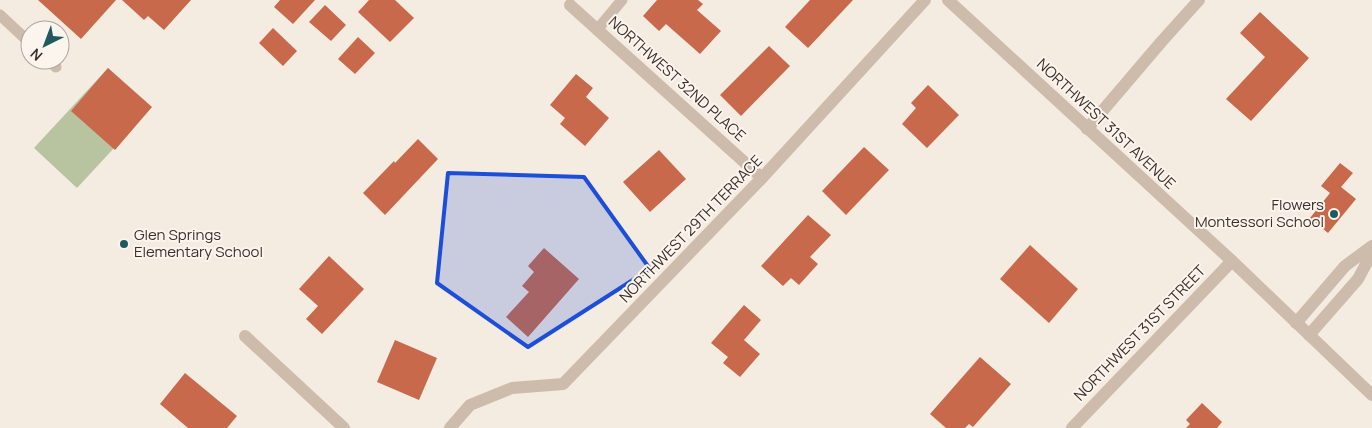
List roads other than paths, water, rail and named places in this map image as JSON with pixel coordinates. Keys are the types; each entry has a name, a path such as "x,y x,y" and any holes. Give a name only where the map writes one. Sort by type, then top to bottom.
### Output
{"street":[{"name":"NORTHWEST 29TH TERRACE","path":"450,428 470,405 512,388 563,384 762,178 925,0"},
{"name":"NORTHWEST 31ST AVENUE","path":"948,0 1232,261 1372,395"},
{"path":"1087,129 1199,0"},
{"name":"NORTHWEST 32ND PLACE","path":"570,5 762,178"},
{"path":"1296,323 1346,266 1371,247"},
{"path":"1309,335 1358,279 1366,264 1371,247"},
{"name":"NORTHWEST 31ST STREET","path":"1072,428 1232,261"},
{"path":"245,336 344,428"}],"lane":[{"path":"597,30 622,0"},
{"path":"0,15 20,34"}],"place":[{"name":"Flowers Montessori School","path":"1334,214"},
{"name":"Glen Springs Elementary School","path":"124,244"}]}
